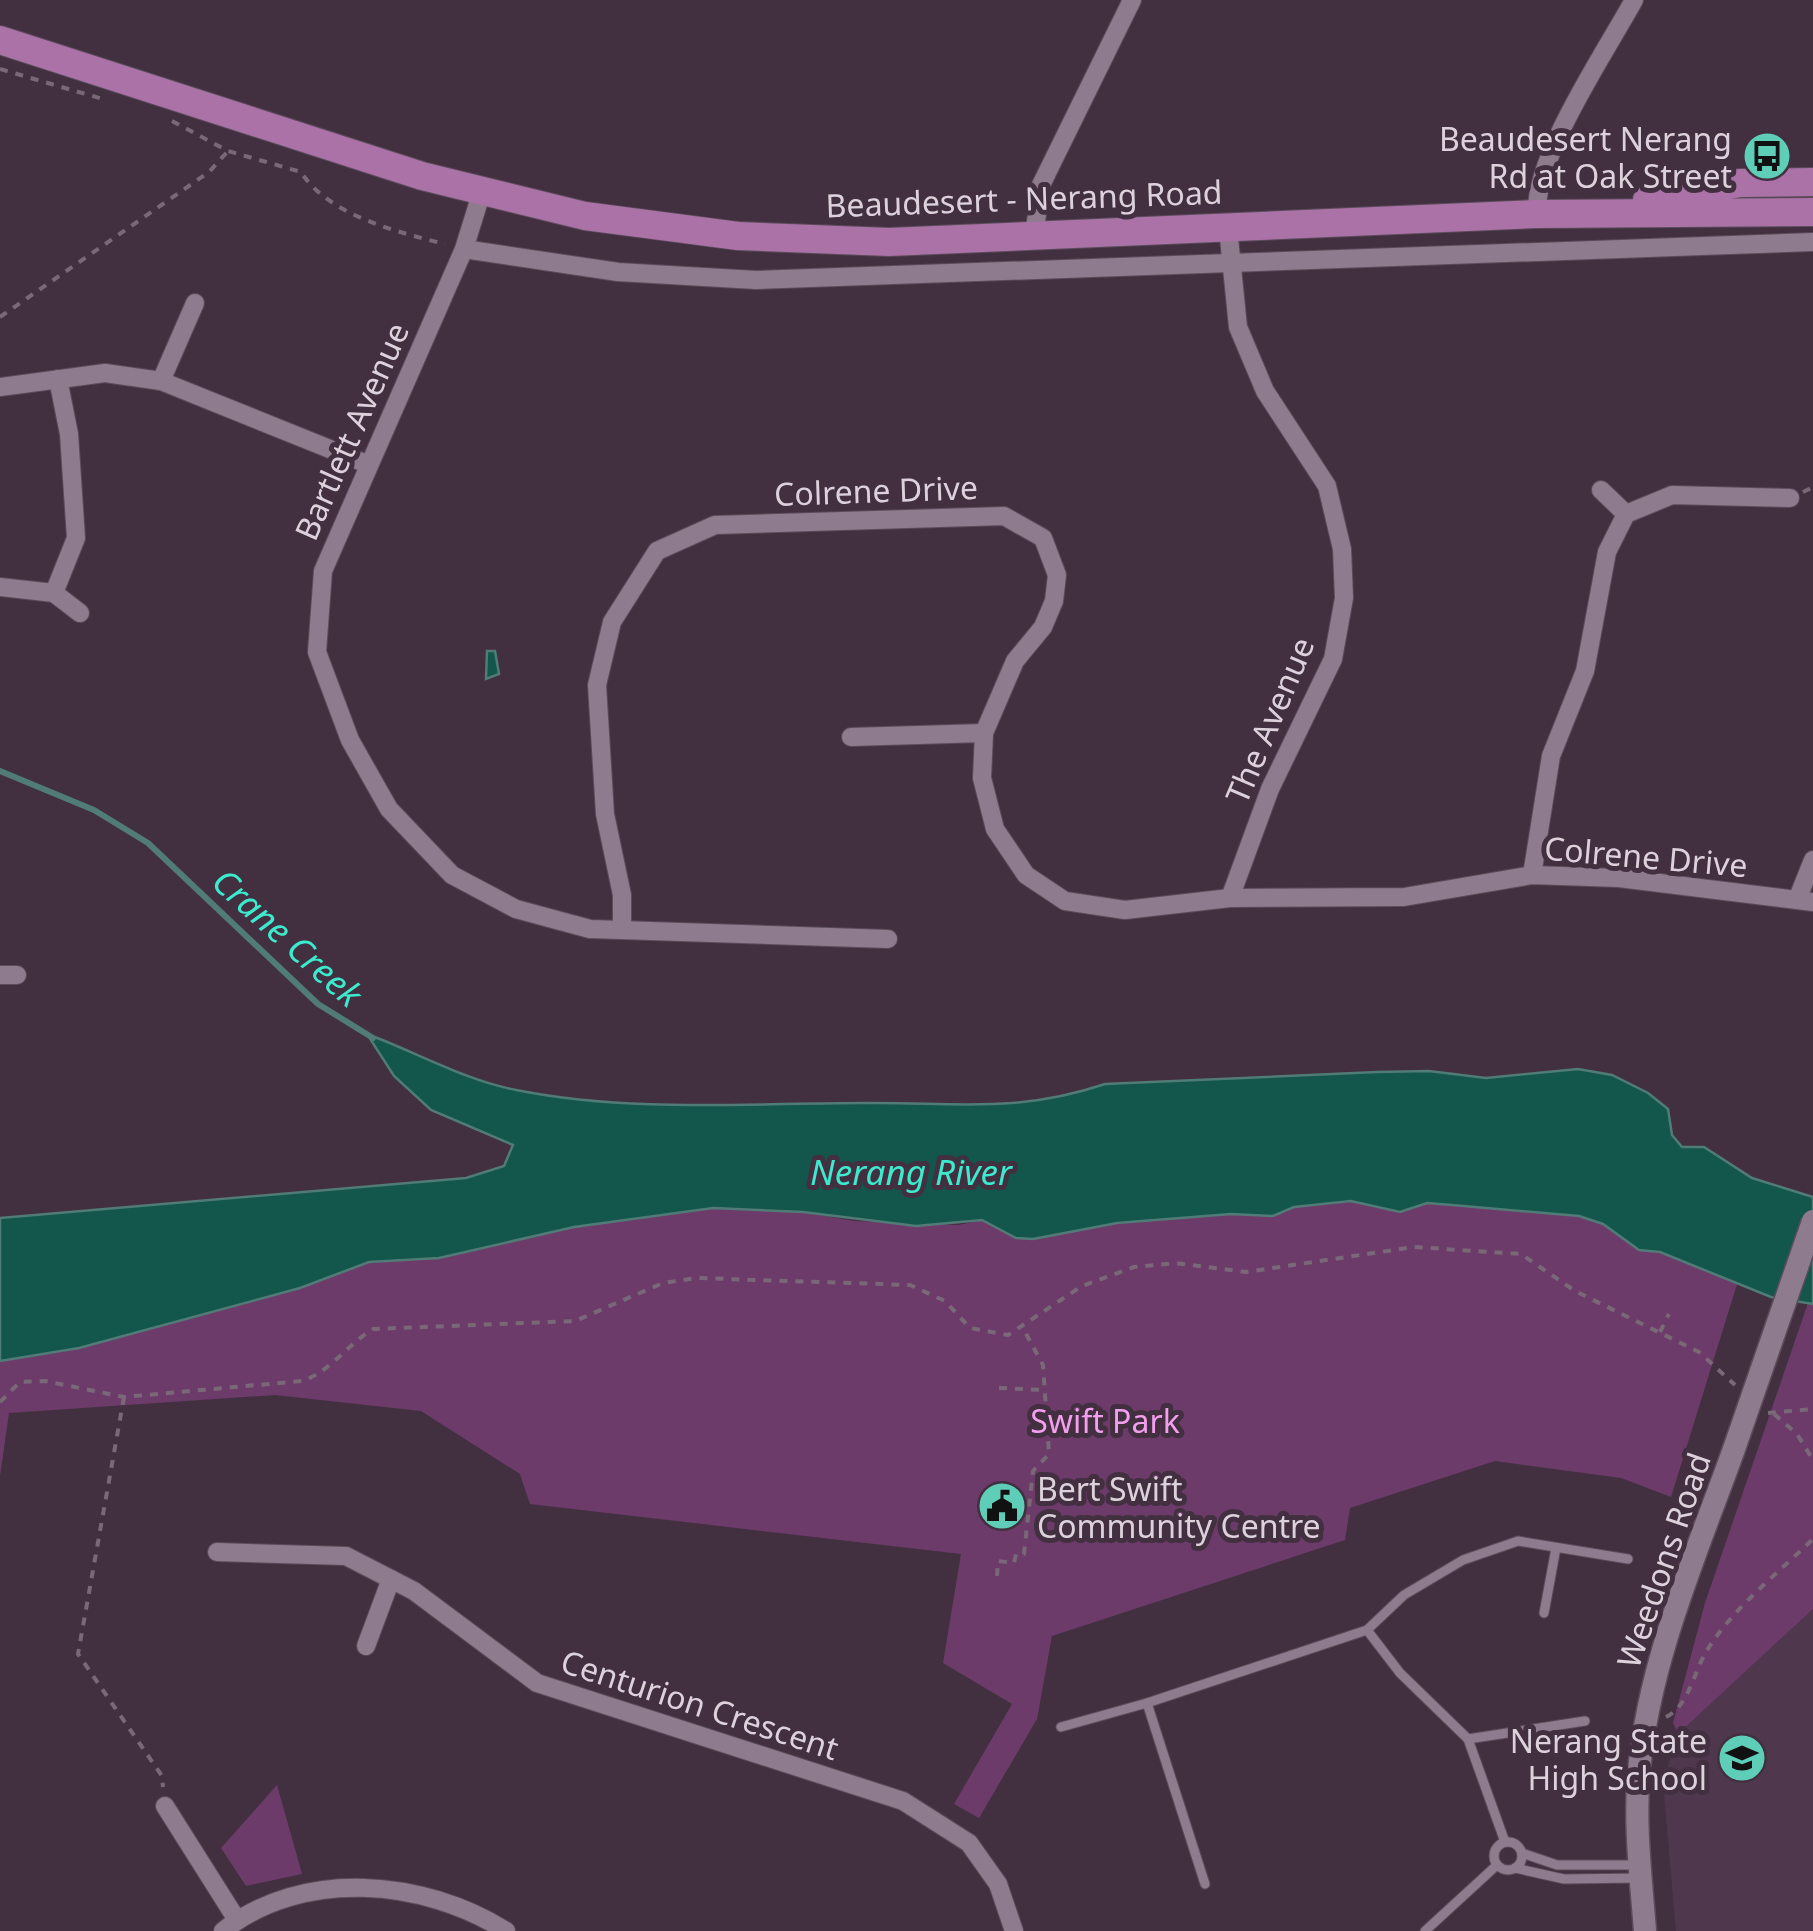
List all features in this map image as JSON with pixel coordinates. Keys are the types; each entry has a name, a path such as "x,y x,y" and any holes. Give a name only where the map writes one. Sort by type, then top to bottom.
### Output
{"main road":[{"name":"Beaudesert - Nerang Road","path":"0,40 113,79 482,191 585,216 738,236 889,242 1537,214 1813,212"},
{"name":"Beaudesert - Nerang Road","path":"1537,214 1740,184 1813,182"}],"street":[{"path":"1034,236 1040,185 1132,0"},
{"path":"1537,214 1536,200 1548,158 1634,0"},
{"name":"Bartlett Avenue","path":"482,191 464,249 322,571 317,652 350,740 389,809 452,876 516,909 590,928 888,939"},
{"name":"The Avenue","path":"1228,228 1238,328 1265,391 1327,486 1342,549 1344,598 1333,658 1270,789 1230,898"},
{"path":"464,249 618,272 756,280 1813,242"},
{"path":"162,381 195,303"},
{"path":"0,387 104,373 162,381 367,464"},
{"path":"54,593 76,538 68,434 58,379"},
{"path":"1600,490 1626,514"},
{"path":"1532,875 1551,756 1586,671 1607,552 1626,514 1672,495 1790,498"},
{"name":"Colrene Drive","path":"622,930 622,895 605,814 598,686 612,622 657,551 716,525 1004,516 1043,538 1057,575 1054,601 1043,627 1015,661 984,733 982,778 995,829 1026,875 1065,901 1125,910 1230,898 1404,896 1532,875 1619,878 1805,901"},
{"path":"0,586 54,593 80,613"},
{"path":"851,737 984,733"},
{"path":"1805,901 1813,860"},
{"name":"Weedons Road","path":"1645,1931 1639,1768 1656,1676 1813,1220"},
{"name":"Centurion Crescent","path":"217,1552 346,1556 414,1591 537,1683 903,1802 969,1844 998,1884 1014,1931"},
{"path":"366,1646 391,1579"},
{"path":"166,1806 230,1925 280,1901 351,1886 420,1892 483,1917 506,1931"}],"lane":[{"path":"1061,1726 1147,1704 1367,1630 1404,1595 1463,1560 1518,1541 1628,1559"},
{"path":"1544,1614 1556,1548"},
{"path":"1367,1630 1400,1673 1468,1739 1505,1842"},
{"path":"1147,1704 1205,1884"},
{"path":"1468,1739 1584,1722"},
{"path":"1505,1842 1518,1845 1522,1853 1557,1864 1640,1871"},
{"path":"1497,1864 1495,1852 1505,1842"},
{"path":"1515,1868 1522,1853"},
{"path":"1497,1864 1564,1878 1640,1871"},
{"path":"1428,1930 1497,1864"}],"path":[{"path":"0,68 109,101"},
{"path":"170,120 228,151 301,172 314,192 338,208 464,249"},
{"path":"0,317 209,172 228,151"},
{"path":"0,1405 20,1382 46,1381 124,1397 302,1381 318,1376 373,1329 575,1321 663,1283 697,1278 910,1285 928,1290 970,1328 986,1334 1008,1335 1082,1286 1134,1267 1176,1263 1246,1272 1414,1246 1521,1254 1575,1291 1699,1352 1736,1386"},
{"path":"1660,1333 1669,1314"},
{"path":"996,1576 998,1561 1014,1562 1016,1554 1024,1554 1033,1471 1049,1454 1043,1365 1024,1328"},
{"path":"999,1388 1044,1390"},
{"path":"124,1397 78,1654 162,1776 166,1806"},
{"path":"1765,1413 1813,1409"},
{"path":"1774,1414 1798,1434 1813,1460"},
{"path":"1666,1717 1680,1705 1705,1653 1725,1626 1813,1539"}],"shaded area":[{"name":"Nerang State High School","path":"1813,1609 1813,1931 1676,1931 1663,1782 1678,1734"}],"green space":[{"name":"Swift Park","path":"1351,1201 1400,1212 1427,1203 1579,1216 1603,1224 1639,1250 1660,1252 1738,1281 1671,1497 1621,1478 1495,1461 1350,1508 1345,1540 1052,1636 1037,1719 979,1818 954,1804 1012,1704 943,1663 961,1554 530,1504 520,1474 421,1411 275,1395 9,1413 0,1476 0,1361 79,1348 300,1288 369,1262 439,1258 574,1227 713,1208 803,1212 854,1221 958,1225 982,1220 1033,1239 1117,1223 1231,1214 1273,1216 1294,1207"},
{"path":"1808,1303 1813,1304 1813,1609 1678,1734 1673,1723 1705,1603"},
{"path":"277,1785 302,1874 246,1886 221,1848"}],"water":[{"path":"487,651 495,651 499,674 486,679"},
{"name":"Nerang River","path":"367,1034 459,1073 516,1090 647,1104 985,1104 1042,1099 1105,1084 1429,1071 1486,1078 1578,1069 1612,1075 1648,1093 1668,1109 1672,1135 1682,1147 1704,1147 1752,1178 1813,1197 1813,1304 1771,1297 1660,1252 1639,1250 1603,1224 1579,1216 1427,1203 1400,1212 1351,1201 1294,1207 1273,1216 1231,1214 1117,1223 1033,1239 1016,1238 982,1220 916,1226 803,1212 713,1208 574,1227 439,1258 369,1262 300,1288 79,1348 0,1361 0,1218 466,1178 504,1166 513,1145 431,1110 394,1076"}],"waterway":[{"name":"Crane Creek","path":"0,771 94,810 148,843 318,1004 373,1038"}],"place":[{"name":"Beaudesert Nerang Rd at Oak Street","path":"1767,156"},
{"name":"Bert Swift Community Centre","path":"1002,1506"},
{"name":"Nerang State High School","path":"1742,1758"}]}
